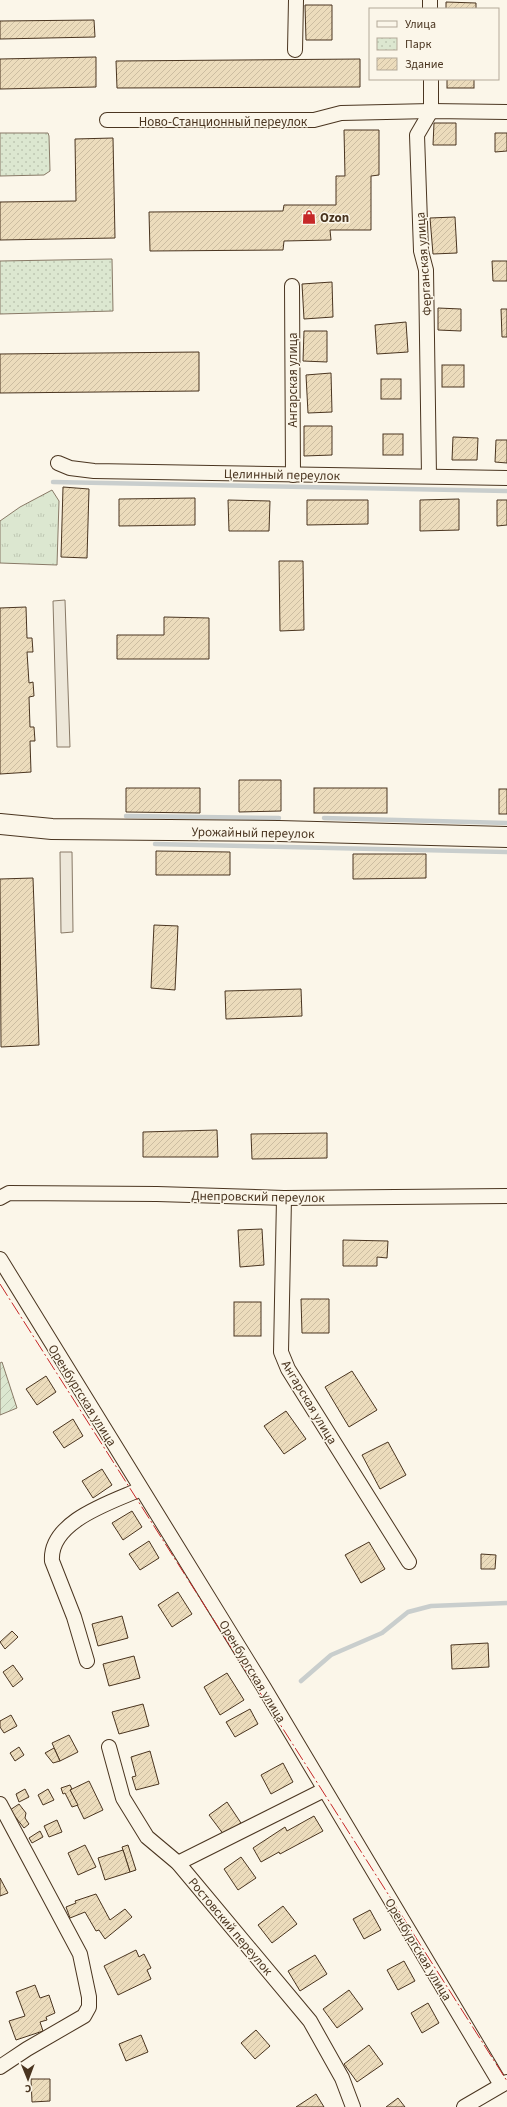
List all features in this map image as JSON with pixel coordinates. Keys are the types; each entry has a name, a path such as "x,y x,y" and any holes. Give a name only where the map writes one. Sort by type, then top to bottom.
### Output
{"street":[{"path":"295,50 296,0"},
{"path":"431,80 431,111"},
{"name":"Ново-Станционный переулок","path":"107,120 314,120 341,114 431,111 507,112"},
{"name":"Ферганская улица","path":"429,476 426,270 421,250 417,135 431,111"},
{"name":"Ангарская улица","path":"292,286 293,475"},
{"name":"Целинный переулок","path":"58,463 70,468 94,471 507,478"},
{"name":"Урожайный переулок","path":"0,824 52,829 278,831 507,837"},
{"name":"Днепровский переулок","path":"4,1195 157,1194 284,1198 507,1196"},
{"name":"Ангарская улица","path":"284,1198 281,1352 288,1369 409,1562"},
{"name":"Оренбургская улица","path":"0,1259 504,2084"},
{"path":"87,1661 74,1617 52,1561 52,1552 56,1541 72,1522 141,1489"},
{"name":"Ростовский переулок","path":"110,1747 123,1798 147,1837 178,1863 310,2022 342,2078 353,2107"},
{"path":"178,1863 324,1790"},
{"path":"0,1804 80,1954 89,1996 89,2007 84,2016 27,2049 0,2067"},
{"path":"464,2107 504,2084"}],"green space":[{"path":"0,133 48,133 50,171 44,175 0,176"},
{"path":"112,259 113,311 0,314 0,261"},
{"path":"52,490 59,501 57,565 0,563 0,521 20,507"},
{"path":"2,1362 17,1408 0,1415 0,1363"}],"shaded area":[{"path":"65,600 70,747 57,747 53,601"},
{"path":"60,852 72,852 73,932 61,933"}],"building":[{"path":"446,2 476,3 476,8 446,8"},
{"path":"305,5 332,5 332,40 306,40"},
{"path":"94,20 95,37 0,39 0,21"},
{"path":"96,57 96,87 0,89 0,59"},
{"path":"360,59 360,87 117,88 116,61"},
{"path":"447,80 474,80 474,88 447,88"},
{"path":"434,123 456,123 456,145 433,145"},
{"path":"344,130 379,130 379,175 371,176 371,230 330,230 331,240 284,241 283,250 150,251 149,212 283,211 284,205 336,205 336,176 345,176"},
{"path":"495,133 507,133 507,151 495,152"},
{"path":"113,138 115,238 0,240 0,202 76,201 75,139"},
{"path":"455,217 457,253 433,254 430,218"},
{"path":"492,261 507,261 507,281 493,281"},
{"path":"332,282 333,317 304,319 302,284"},
{"path":"438,308 461,309 461,331 438,330"},
{"path":"501,309 507,309 507,337 502,337"},
{"path":"406,322 408,352 377,354 375,325"},
{"path":"304,331 327,331 327,362 303,361"},
{"path":"199,352 199,391 0,393 0,354"},
{"path":"442,365 464,365 464,387 442,387"},
{"path":"331,373 332,412 308,413 306,375"},
{"path":"381,379 401,379 401,399 381,399"},
{"path":"304,426 332,426 332,455 304,456"},
{"path":"383,434 403,434 403,455 383,455"},
{"path":"453,437 478,438 477,460 452,460"},
{"path":"496,440 507,440 507,463 495,462"},
{"path":"63,487 89,489 87,558 61,557"},
{"path":"195,498 195,525 119,526 119,499"},
{"path":"459,499 459,530 420,531 420,500"},
{"path":"228,500 270,501 269,531 229,531"},
{"path":"307,500 368,500 368,524 307,525"},
{"path":"497,500 507,500 507,525 497,526"},
{"path":"279,561 303,561 304,630 280,631"},
{"path":"26,607 27,638 32,638 33,652 27,652 29,683 33,682 34,696 29,697 30,727 34,727 35,741 30,741 31,772 0,774 0,608"},
{"path":"164,617 209,618 209,659 117,659 117,635 164,635"},
{"path":"239,780 281,780 281,811 239,812"},
{"path":"126,788 200,788 200,813 126,812"},
{"path":"314,788 387,788 387,813 314,813"},
{"path":"499,789 507,789 507,814 499,814"},
{"path":"156,851 230,852 230,875 156,875"},
{"path":"353,854 426,854 426,878 353,879"},
{"path":"33,878 39,1045 1,1047 0,879"},
{"path":"154,925 178,926 175,990 151,988"},
{"path":"301,989 302,1016 226,1019 225,991"},
{"path":"217,1130 218,1157 143,1157 143,1132"},
{"path":"327,1133 327,1158 252,1159 251,1134"},
{"path":"262,1229 264,1265 240,1267 238,1230"},
{"path":"343,1240 388,1241 387,1258 377,1257 377,1266 343,1266"},
{"path":"301,1299 329,1299 329,1333 302,1333"},
{"path":"234,1302 261,1302 261,1336 234,1336"},
{"path":"352,1371 377,1410 349,1427 325,1387"},
{"path":"46,1376 56,1392 37,1405 26,1389"},
{"path":"286,1411 306,1439 284,1454 264,1426"},
{"path":"73,1419 83,1436 64,1448 53,1432"},
{"path":"388,1442 406,1475 380,1489 362,1455"},
{"path":"102,1469 112,1485 93,1498 82,1481"},
{"path":"132,1511 142,1527 123,1540 112,1523"},
{"path":"149,1541 159,1558 140,1570 129,1554"},
{"path":"369,1542 385,1569 361,1583 345,1555"},
{"path":"481,1554 496,1555 495,1569 481,1569"},
{"path":"178,1592 192,1614 172,1627 158,1605"},
{"path":"122,1616 128,1638 98,1646 92,1624"},
{"path":"12,1631 18,1637 5,1649 0,1642"},
{"path":"488,1643 489,1667 452,1669 451,1645"},
{"path":"134,1656 140,1678 109,1686 103,1664"},
{"path":"13,1665 23,1679 13,1687 3,1672"},
{"path":"227,1673 244,1700 220,1715 204,1687"},
{"path":"143,1704 149,1726 119,1734 112,1712"},
{"path":"250,1709 258,1724 235,1737 226,1722"},
{"path":"11,1715 17,1726 4,1733 0,1727 0,1721"},
{"path":"69,1735 78,1752 60,1761 52,1743"},
{"path":"19,1747 24,1755 15,1761 10,1753"},
{"path":"54,1748 60,1761 53,1763 45,1753"},
{"path":"150,1751 159,1784 136,1790 132,1777 136,1776 131,1757"},
{"path":"283,1763 293,1782 271,1794 261,1775"},
{"path":"89,1781 103,1810 84,1819 70,1790"},
{"path":"70,1785 72,1789 70,1790 78,1805 72,1807 65,1793 63,1794 61,1788"},
{"path":"25,1789 29,1797 19,1802 16,1794"},
{"path":"48,1789 54,1800 43,1805 38,1795"},
{"path":"227,1802 241,1823 224,1835 209,1815"},
{"path":"19,1804 26,1813 25,1818 29,1824 24,1828 10,1810"},
{"path":"314,1816 323,1831 280,1854 279,1852 261,1862 253,1848 285,1827 287,1831"},
{"path":"57,1820 62,1832 49,1837 44,1826"},
{"path":"40,1831 43,1837 32,1843 29,1838"},
{"path":"85,1845 96,1867 78,1875 68,1853"},
{"path":"128,1845 136,1870 130,1872 122,1847"},
{"path":"123,1850 130,1872 105,1880 98,1858"},
{"path":"241,1857 256,1878 238,1890 224,1869"},
{"path":"0,1878 8,1893 0,1896"},
{"path":"96,1894 110,1920 125,1909 132,1917 105,1939 99,1930 96,1931 85,1912 70,1918 66,1907 76,1903 75,1901"},
{"path":"283,1906 297,1924 272,1943 258,1925"},
{"path":"370,1910 381,1930 364,1939 353,1919"},
{"path":"136,1950 139,1957 144,1954 151,1968 147,1970 151,1979 118,1995 104,1966"},
{"path":"315,1955 327,1974 300,1991 288,1971"},
{"path":"404,1961 415,1981 398,1990 387,1970"},
{"path":"35,1985 40,1998 49,1995 55,2013 46,2017 47,2020 40,2022 43,2031 16,2040 9,2021 25,2016 16,1992"},
{"path":"349,1990 363,2009 337,2028 323,2009"},
{"path":"428,2003 439,2023 422,2033 411,2013"},
{"path":"256,2030 270,2046 255,2059 241,2043"},
{"path":"141,2035 148,2052 126,2061 119,2044"},
{"path":"369,2045 383,2064 357,2082 344,2064"},
{"path":"31,2079 50,2079 50,2101 32,2102"},
{"path":"316,2094 324,2107 296,2107"},
{"path":"398,2098 405,2107 386,2107"}],"waterway":[{"path":"53,482 507,491"},
{"path":"126,816 279,818"},
{"path":"324,818 507,823"},
{"path":"155,844 507,852"},
{"path":"301,1681 331,1655 382,1633 408,1612 431,1606 507,1603"}],"power":[{"path":"0,1284 507,2081"}],"place":[{"name":"Ozon","path":"309,217"}]}
